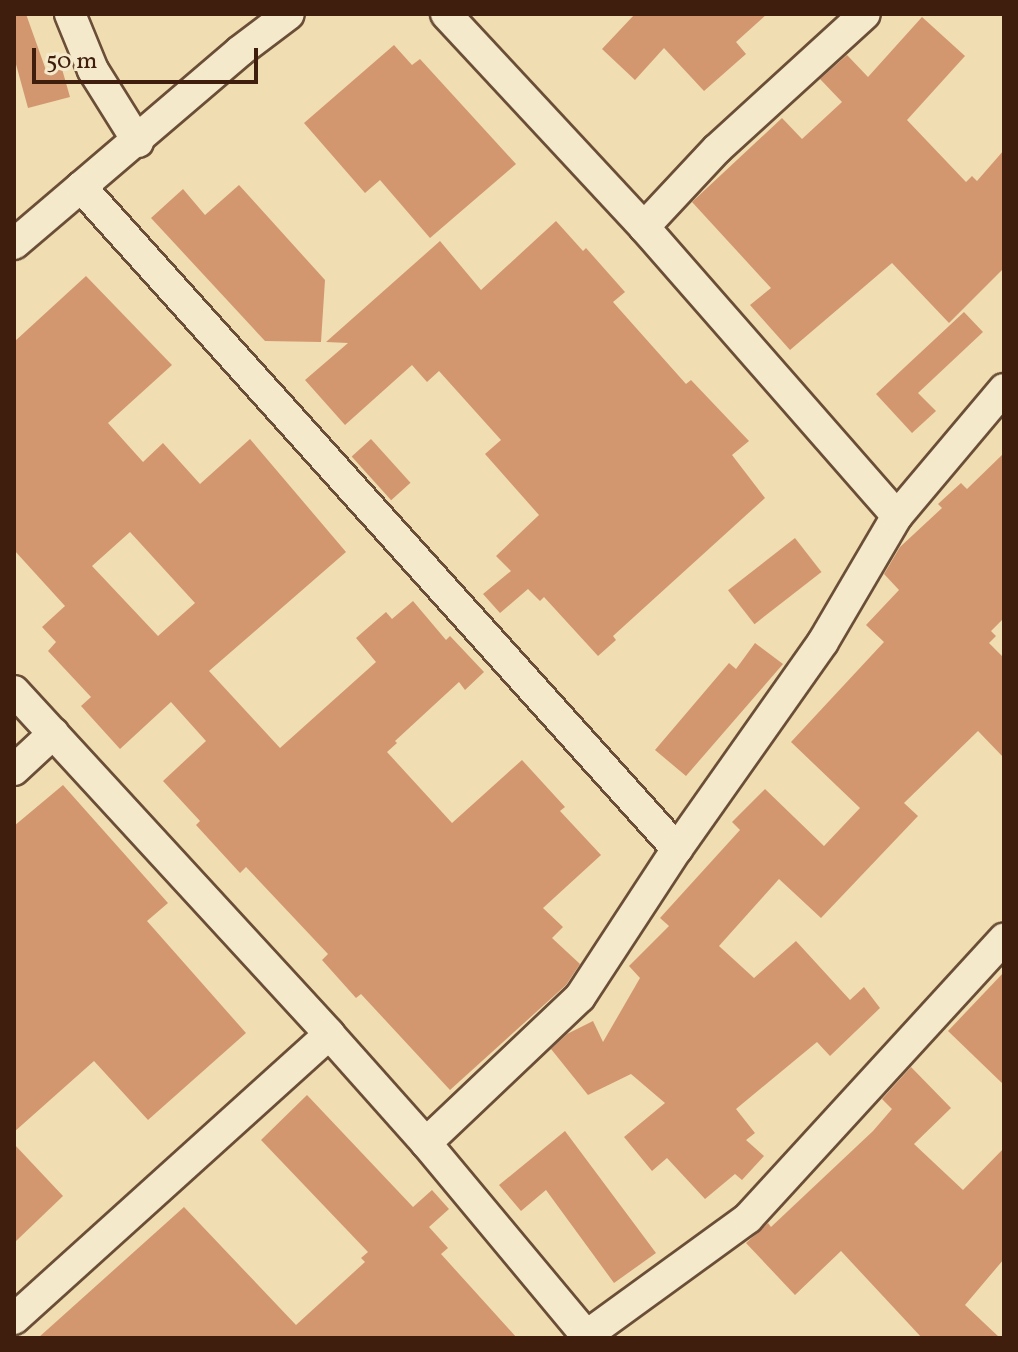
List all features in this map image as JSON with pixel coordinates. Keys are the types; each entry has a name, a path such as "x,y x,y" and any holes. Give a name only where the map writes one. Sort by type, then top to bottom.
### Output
{"street":[{"path":"70,14 93,70 138,142"},
{"path":"14,244 138,142 240,51 289,14"},
{"path":"446,14 644,227 897,516"},
{"path":"644,227 717,149 865,14"},
{"path":"81,187 677,849"},
{"path":"426,1143 580,997 677,849 823,642 897,516 1004,389"},
{"path":"14,691 426,1143 585,1336 748,1218 1004,939"},
{"path":"14,770 54,733"},
{"path":"14,1319 329,1034"}],"building":[{"path":"14,14 26,14 47,73 62,69 70,97 28,108 14,57"},
{"path":"635,14 767,14 736,42 746,54 704,91 664,48 635,80 602,49"},
{"path":"922,17 965,56 907,120 966,182 972,176 977,181 1004,150 1004,268 949,323 892,263 790,350 750,305 771,288 692,202 782,118 802,139 842,102 820,79 847,55 868,77"},
{"path":"394,45 412,65 420,59 516,164 430,238 380,180 365,193 304,123"},
{"path":"239,185 325,280 321,342 265,341 151,218 183,189 205,215"},
{"path":"556,221 583,251 586,248 625,292 613,302 686,384 691,380 749,441 732,455 765,498 613,636 616,640 598,656 544,597 540,601 528,589 500,613 483,594 511,571 496,556 539,515 485,454 501,440 439,371 427,382 412,365 345,425 305,380 348,343 326,342 440,241 481,290"},
{"path":"86,276 172,365 108,423 143,462 163,443 200,484 250,439 346,552 209,671 280,748 376,662 356,638 386,612 392,619 413,601 446,640 450,636 484,672 465,690 459,682 387,752 452,823 522,760 565,807 560,811 601,855 543,908 563,927 552,938 580,964 566,985 450,1090 361,994 356,998 322,960 328,954 246,867 240,873 196,825 200,821 163,781 206,741 171,702 120,749 81,706 91,697 48,651 56,642 42,627 65,606 14,550 14,342","holes":["130,532 195,603 158,636 92,566"]},
{"path":"964,312 983,332 918,393 936,411 912,433 876,394"},
{"path":"371,439 410,483 391,500 352,456"},
{"path":"1004,453 1004,618 991,631 996,636 989,643 1004,658 1004,758 978,731 904,803 918,816 821,918 779,879 719,946 754,978 796,941 850,1000 864,987 880,1008 830,1056 817,1042 736,1109 755,1133 746,1140 764,1156 742,1180 735,1174 705,1199 667,1158 652,1171 624,1137 665,1103 631,1074 588,1095 551,1049 567,1034 593,1021 603,1042 640,978 629,966 669,926 660,918 740,830 732,822 765,789 824,846 860,808 791,742 884,642 866,625 899,590 884,574 900,547 942,508 938,504 961,483 967,489"},
{"path":"795,538 821,572 754,624 728,590"},
{"path":"755,643 783,664 686,776 655,750 729,663 736,669"},
{"path":"63,785 168,903 147,921 246,1033 148,1120 94,1061 14,1132 14,826"},
{"path":"1004,972 1004,1085 948,1031"},
{"path":"911,1067 951,1108 914,1144 963,1190 1004,1148 1004,1259 965,1305 1000,1338 922,1338 841,1251 795,1295 746,1243 768,1223 771,1227 873,1131 892,1109 882,1099"},
{"path":"307,1095 413,1207 432,1190 449,1209 429,1227 448,1248 441,1254 517,1338 38,1338 184,1207 296,1325 365,1262 361,1258 368,1252 261,1140"},
{"path":"565,1131 656,1253 614,1283 546,1190 521,1211 499,1185"},
{"path":"14,1144 63,1196 14,1243"}]}
